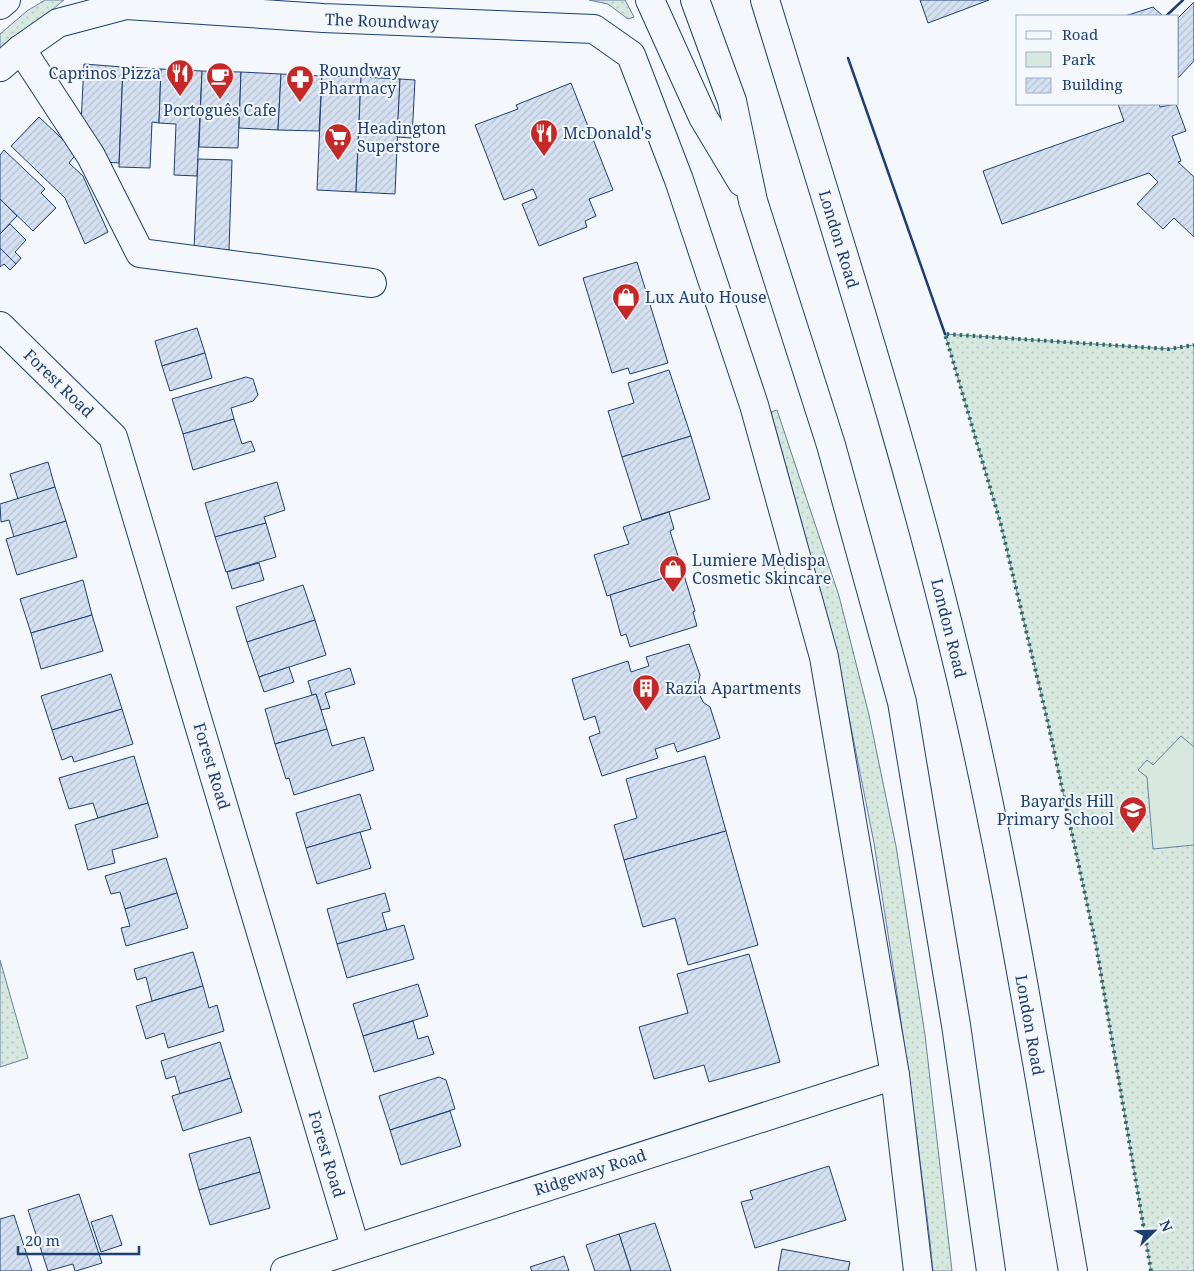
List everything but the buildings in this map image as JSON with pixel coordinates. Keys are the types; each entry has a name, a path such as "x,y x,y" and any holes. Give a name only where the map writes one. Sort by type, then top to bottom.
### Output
{"main road":[{"path":"0,5 6,0"},
{"path":"695,0 732,101 753,201 834,454 902,702 956,1025 991,1271"},
{"name":"London Road","path":"765,0 889,406 946,615 974,732 1001,869 1073,1271"},
{"path":"652,3 703,117 753,201"},
{"name":"The Roundway","path":"0,67 21,49 58,23 126,5 323,18 594,29 631,55 679,180 754,404 824,657 895,1075"},
{"path":"21,49 91,156 140,253 372,283"},
{"name":"Forest Road","path":"0,326 113,437 355,1247"},
{"path":"895,1075 918,1271"},
{"name":"Ridgeway Road","path":"285,1271 895,1075"}],"green space":[{"path":"45,0 64,0 0,52 0,34 27,11"},
{"path":"589,0 625,0 634,17 628,19 608,4"},
{"name":"Bayards Hill Primary School","path":"945,334 1169,349 1194,345 1194,1271 1151,1271 1096,945 1048,723 1001,525"},
{"path":"777,410 839,596 869,715 896,846 925,1035 952,1271 933,1271 918,1145 874,843 842,682 806,539 771,412"},
{"path":"1181,736 1194,747 1194,845 1153,849 1147,777 1138,770 1147,760 1153,765"},
{"path":"0,960 28,1058 0,1067"}],"hedge":[{"path":"1151,1271 1096,945 1048,723 1001,525 945,334 1169,349 1194,345"}],"wall":[{"path":"1167,15 1183,0"},
{"path":"848,58 945,334"}],"place":[{"name":"Caprinos Pizza","path":"180,97"},
{"name":"Portoguês Cafe","path":"220,100"},
{"name":"Roundway Pharmacy","path":"300,103"},
{"name":"McDonald's","path":"544,157"},
{"name":"Headington Superstore","path":"338,161"},
{"name":"Lux Auto House","path":"626,321"},
{"name":"Lumiere Medispa Cosmetic Skincare","path":"673,593"},
{"name":"Razia Apartments","path":"646,712"},
{"name":"Bayards Hill Primary School","path":"1133,834"}]}
